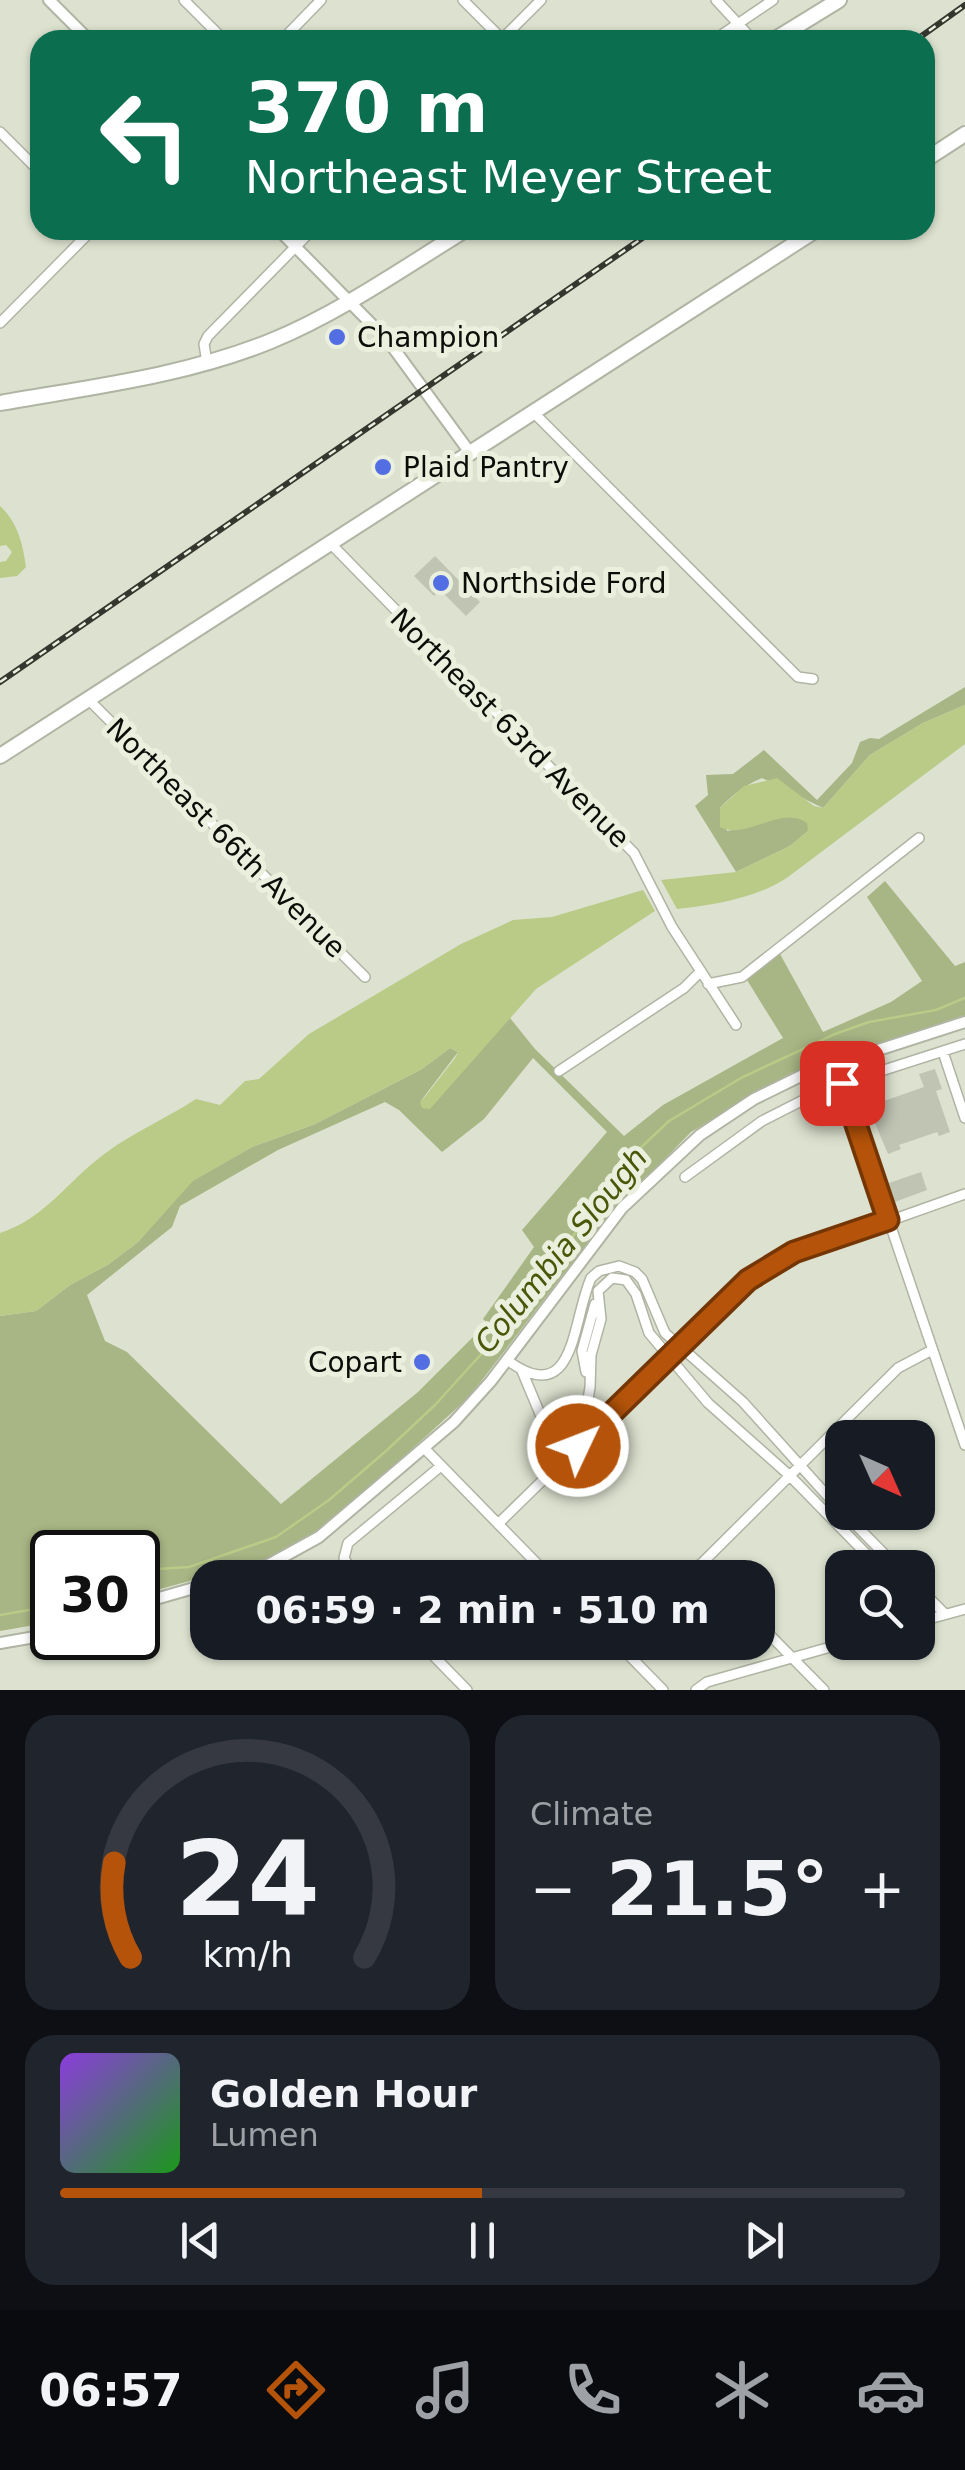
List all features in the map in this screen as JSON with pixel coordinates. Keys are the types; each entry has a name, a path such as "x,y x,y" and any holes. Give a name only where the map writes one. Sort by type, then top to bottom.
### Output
{"main road":[{"path":"790,30 840,0"},
{"path":"935,154 965,134"},
{"path":"0,403 207,363 293,331 449,240"},
{"path":"0,756 801,240"}],"street":[{"path":"49,0 79,30"},
{"path":"184,0 214,30"},
{"path":"292,30 321,0"},
{"path":"462,0 492,30"},
{"path":"512,30 541,0"},
{"path":"716,0 745,30"},
{"path":"728,30 773,0"},
{"path":"0,132 30,162"},
{"path":"0,323 82,240"},
{"path":"290,240 396,350 471,454"},
{"path":"207,363 204,344 208,336 302,240"},
{"path":"535,414 798,677 813,679"},
{"name":"Northeast 63rd Avenue","path":"331,544 634,853 672,927 736,1025"},
{"name":"Northeast 66th Avenue","path":"88,698 365,976"},
{"path":"708,984 742,977 919,838"},
{"path":"559,1071 684,988 701,972"},
{"path":"277,1560 319,1537 466,1411 614,1217 664,1165 754,1100 834,1062 965,1022"},
{"path":"685,1177 762,1121 842,1083 965,1044"},
{"path":"943,1052 965,1118"},
{"path":"834,1062 965,1445"},
{"path":"498,1524 743,1284 771,1263 965,1194"},
{"path":"507,1360 522,1371 551,1375 565,1364 591,1278 618,1266 642,1280 658,1321 679,1348 743,1402 825,1494"},
{"path":"522,1371 540,1414 560,1426 579,1418 590,1401 582,1351 596,1298 605,1281 626,1280 636,1294 649,1333 724,1420 789,1475 862,1550"},
{"path":"705,1560 898,1368 932,1350"},
{"path":"424,1448 534,1560"},
{"path":"345,1560 348,1544 441,1466"},
{"path":"861,1530 880,1550"},
{"path":"160,1598 190,1589"},
{"path":"935,1604 945,1614"},
{"path":"935,1617 965,1608"},
{"path":"0,1644 30,1638"},
{"path":"775,1640 824,1690"},
{"path":"696,1690 707,1682 825,1649"},
{"path":"438,1660 467,1690"},
{"path":"635,1660 663,1690"}],"shaded area":[{"path":"0,506 15,526 23,550 26,567 17,576 0,578 0,562 6,561 12,552 6,545 0,546"},
{"path":"965,687 965,705 923,723 870,755 823,808 762,778 735,794 720,808 727,831 779,818 808,823 808,831 790,846 736,872 695,806 708,795 706,775 733,774 764,750 817,800 852,763 860,742 879,739"},
{"path":"965,705 965,744 788,877 749,895 677,909 661,880 736,872 790,846 808,831 807,823 797,818 741,830 720,827 720,808 744,786 777,778 814,806 823,808 870,755 923,723"},
{"path":"885,881 955,966 965,962 965,1015 791,1073 691,1132 605,1220 469,1397 311,1537 264,1560 190,1560 190,1581 160,1589 160,1530 30,1530 30,1626 0,1631 0,1316 36,1311 70,1285 109,1264 138,1242 192,1181 252,1147 315,1124 422,1069 450,1048 458,1052 420,1102 510,1018 535,1049 624,1136 663,1105 783,1038 747,980 780,954 823,1032 891,1002 922,981 867,897","holes":["533,1058 607,1132 522,1230 534,1247 483,1319 487,1323 418,1392 281,1504 127,1352 105,1341 87,1295 172,1227 180,1206 278,1150 385,1102 399,1110 442,1152 484,1119"]},
{"path":"643,890 655,911 536,989 430,1109 422,1108 420,1103 455,1058 458,1052 450,1048 422,1069 315,1124 252,1147 193,1181 138,1242 109,1264 70,1285 36,1311 0,1316 0,1233 44,1208 117,1145 196,1099 220,1105 245,1081 259,1079 309,1034 461,944 513,920 552,917"}],"building":[{"name":"Northside Ford","path":"435,556 480,602 466,616 440,590 434,596 414,576"},
{"path":"935,1069 942,1089 936,1091 950,1132 939,1136 937,1132 899,1145 901,1149 888,1154 862,1092 879,1086 884,1101 924,1087 919,1074"},
{"path":"921,1172 927,1190 895,1202 889,1183"}],"waterway":[{"name":"Columbia Slough","path":"160,1569 189,1567 276,1537 329,1500 386,1451 435,1405 504,1329 634,1154 669,1121 741,1078 835,1034 869,1022 936,1010 965,998"},
{"name":"Columbia Slough","path":"0,1615 30,1610"}],"railway":[{"path":"930,30 965,5"},
{"path":"0,682 640,240"}],"place":[{"name":"Champion","path":"337,337"},
{"name":"Plaid Pantry","path":"383,467"},
{"name":"Northside Ford","path":"441,583"},
{"name":"Copart","path":"422,1362"}],"route":[{"path":"578,1446 748,1280 771,1263 888,1220 842,1083"}]}
